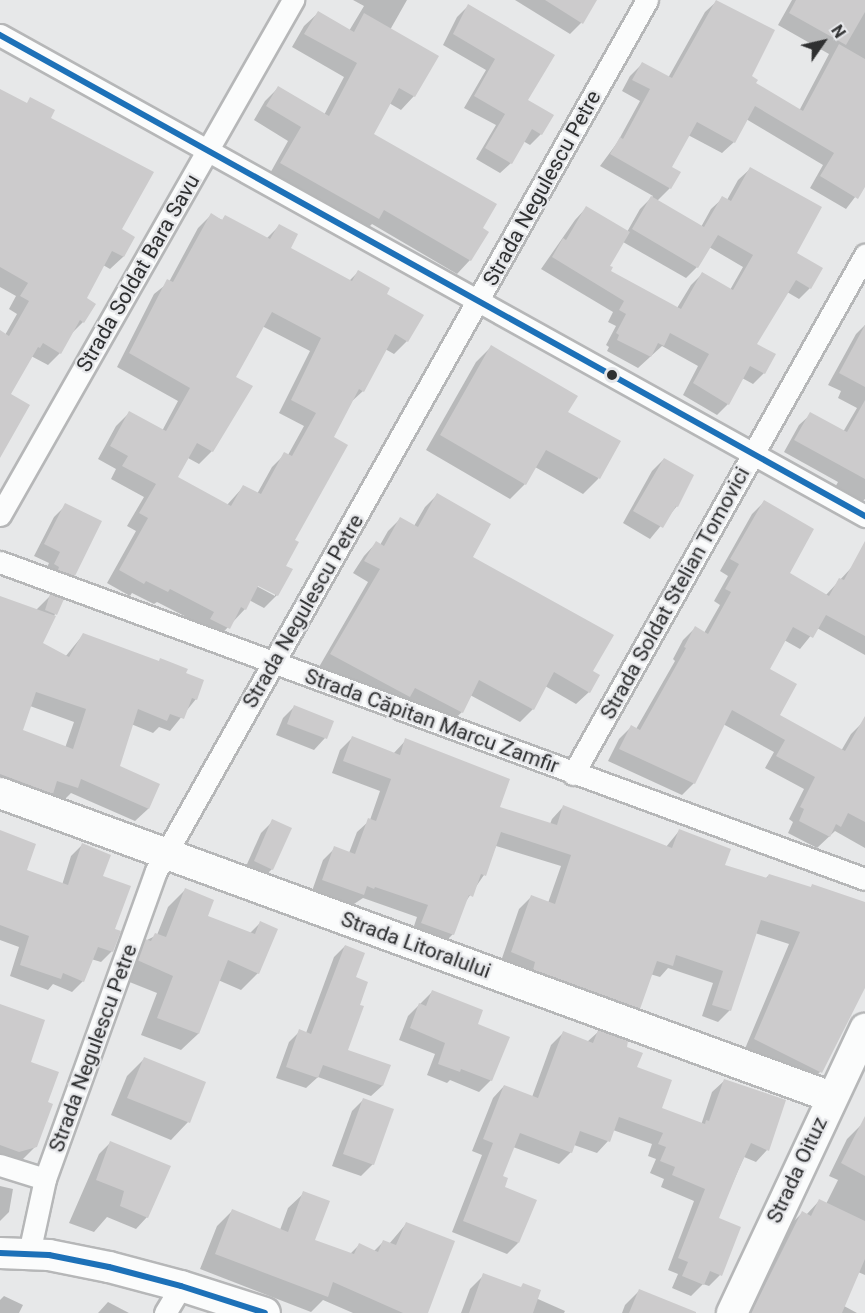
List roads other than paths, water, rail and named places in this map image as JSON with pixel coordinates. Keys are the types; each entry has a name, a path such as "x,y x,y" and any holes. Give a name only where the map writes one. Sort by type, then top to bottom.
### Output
{"street":[{"name":"Strada Soldat Bara Savu","path":"0,515 293,0"},
{"name":"Strada Negulescu Petre","path":"15,1253 45,1179 156,871 479,302 647,0"},
{"path":"0,35 865,516"},
{"name":"Strada Soldat Stelian Tomovici","path":"573,774 865,255"},
{"name":"Strada Căpitan Marcu Zamfir","path":"0,562 573,774 865,879"},
{"name":"Strada Litoralului","path":"0,793 831,1097"},
{"name":"Strada Oituz","path":"732,1313 831,1097 865,1029"},
{"path":"0,1165 45,1179"},
{"path":"15,1253 89,1263 181,1286 265,1313"},
{"path":"165,1313 181,1286"}]}
